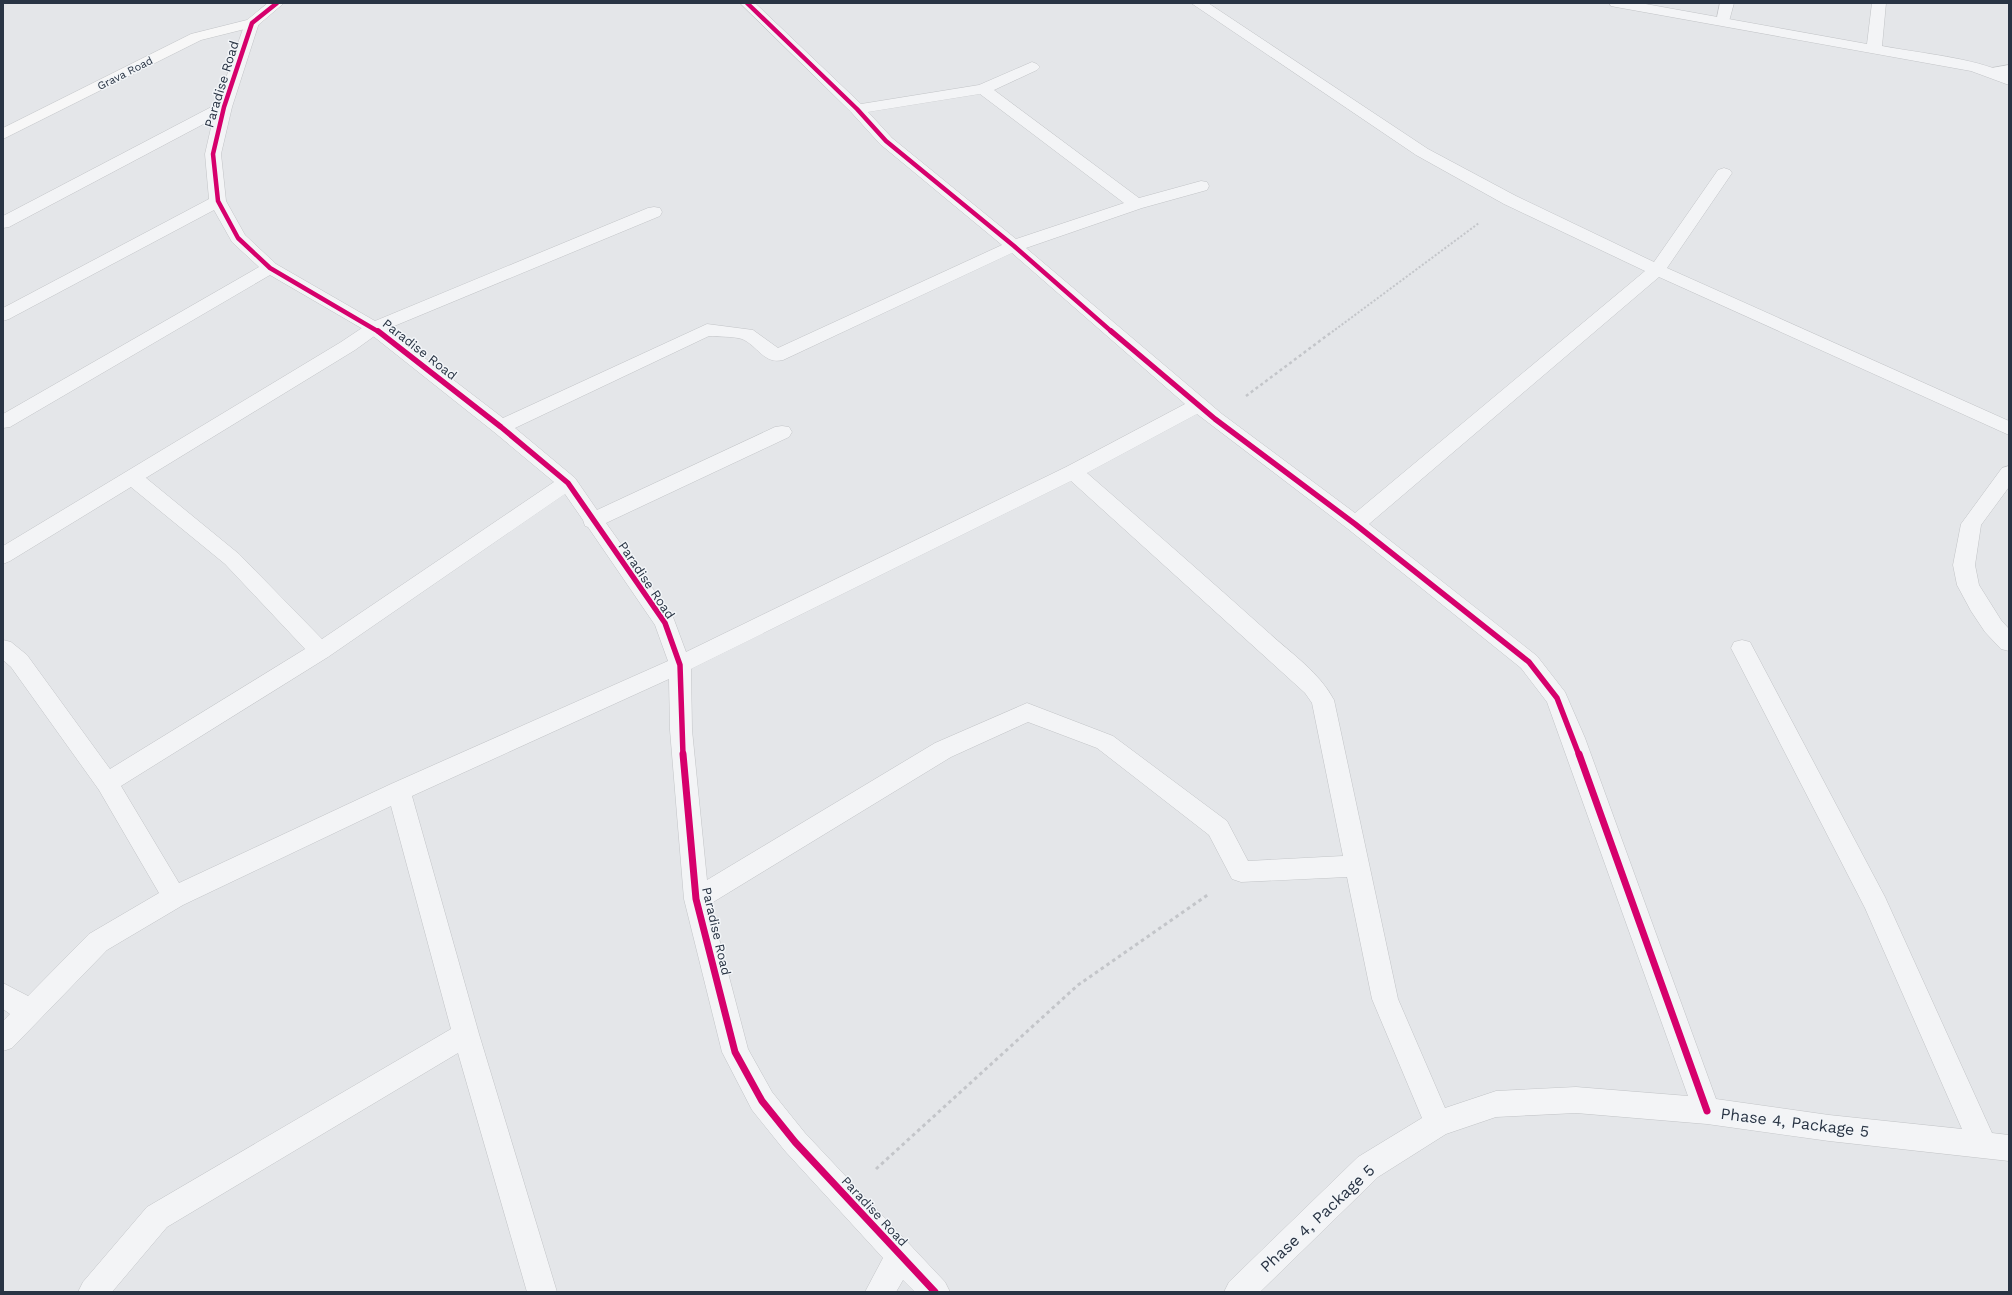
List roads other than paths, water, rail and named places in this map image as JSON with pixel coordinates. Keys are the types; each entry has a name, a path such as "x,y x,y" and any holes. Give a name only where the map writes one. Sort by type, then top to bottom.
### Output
{"street":[{"path":"252,23 277,3"},
{"path":"747,3 858,109 886,141 1014,246 1092,315 1215,419 1355,524 1529,662 1557,698 1573,738 1707,1111"},
{"path":"1198,3 1422,152 1510,200 1657,270 2009,429"},
{"path":"1616,3 1874,49 1991,72 2009,80"},
{"path":"1723,22 1727,3"},
{"path":"1874,49 1879,3"},
{"name":"Paradise Road","path":"252,23 224,107 213,154 218,201 238,238 270,268 374,328 501,427 568,483 592,521 665,623 680,665 681,730 696,899 735,1052 762,1101 795,1142 935,1292"},
{"name":"Grava Road","path":"3,134 196,37 219,30 252,23"},
{"path":"858,109 983,89 1032,67"},
{"path":"1991,72 2009,70"},
{"path":"983,89 1136,204"},
{"path":"3,223 224,107"},
{"path":"1355,524 1657,270 1724,173"},
{"path":"501,427 707,330 747,334 776,356 1014,246 1136,204 1201,186"},
{"path":"3,315 218,201"},
{"path":"3,556 348,346 374,328 654,212"},
{"path":"3,422 270,268"},
{"path":"3,1039 98,942 174,897 399,791 680,665 1073,472 1198,404"},
{"path":"592,521 782,432"},
{"path":"1073,472 1250,629 1313,687 1323,700 1385,999 1438,1124"},
{"path":"2009,474 1971,524 1964,565 1968,585 1979,605 1992,626 2009,643"},
{"path":"133,478 232,559 320,651"},
{"path":"107,783 320,651 568,483"},
{"path":"3,648 19,661 107,783 174,897"},
{"path":"1742,648 1876,905 1996,1146"},
{"path":"696,899 879,786 943,750 1027,712 1105,742 1218,828 1241,872 1357,866"},
{"path":"399,791 466,1034 542,1292"},
{"path":"3,995 29,1011"},
{"path":"93,1292 157,1217 466,1034"},
{"name":"Phase 4, Package 5","path":"1239,1292 1368,1167 1438,1124 1496,1104 1576,1100 1707,1111 1829,1128 1996,1146"},
{"path":"880,1292 901,1255"}]}
